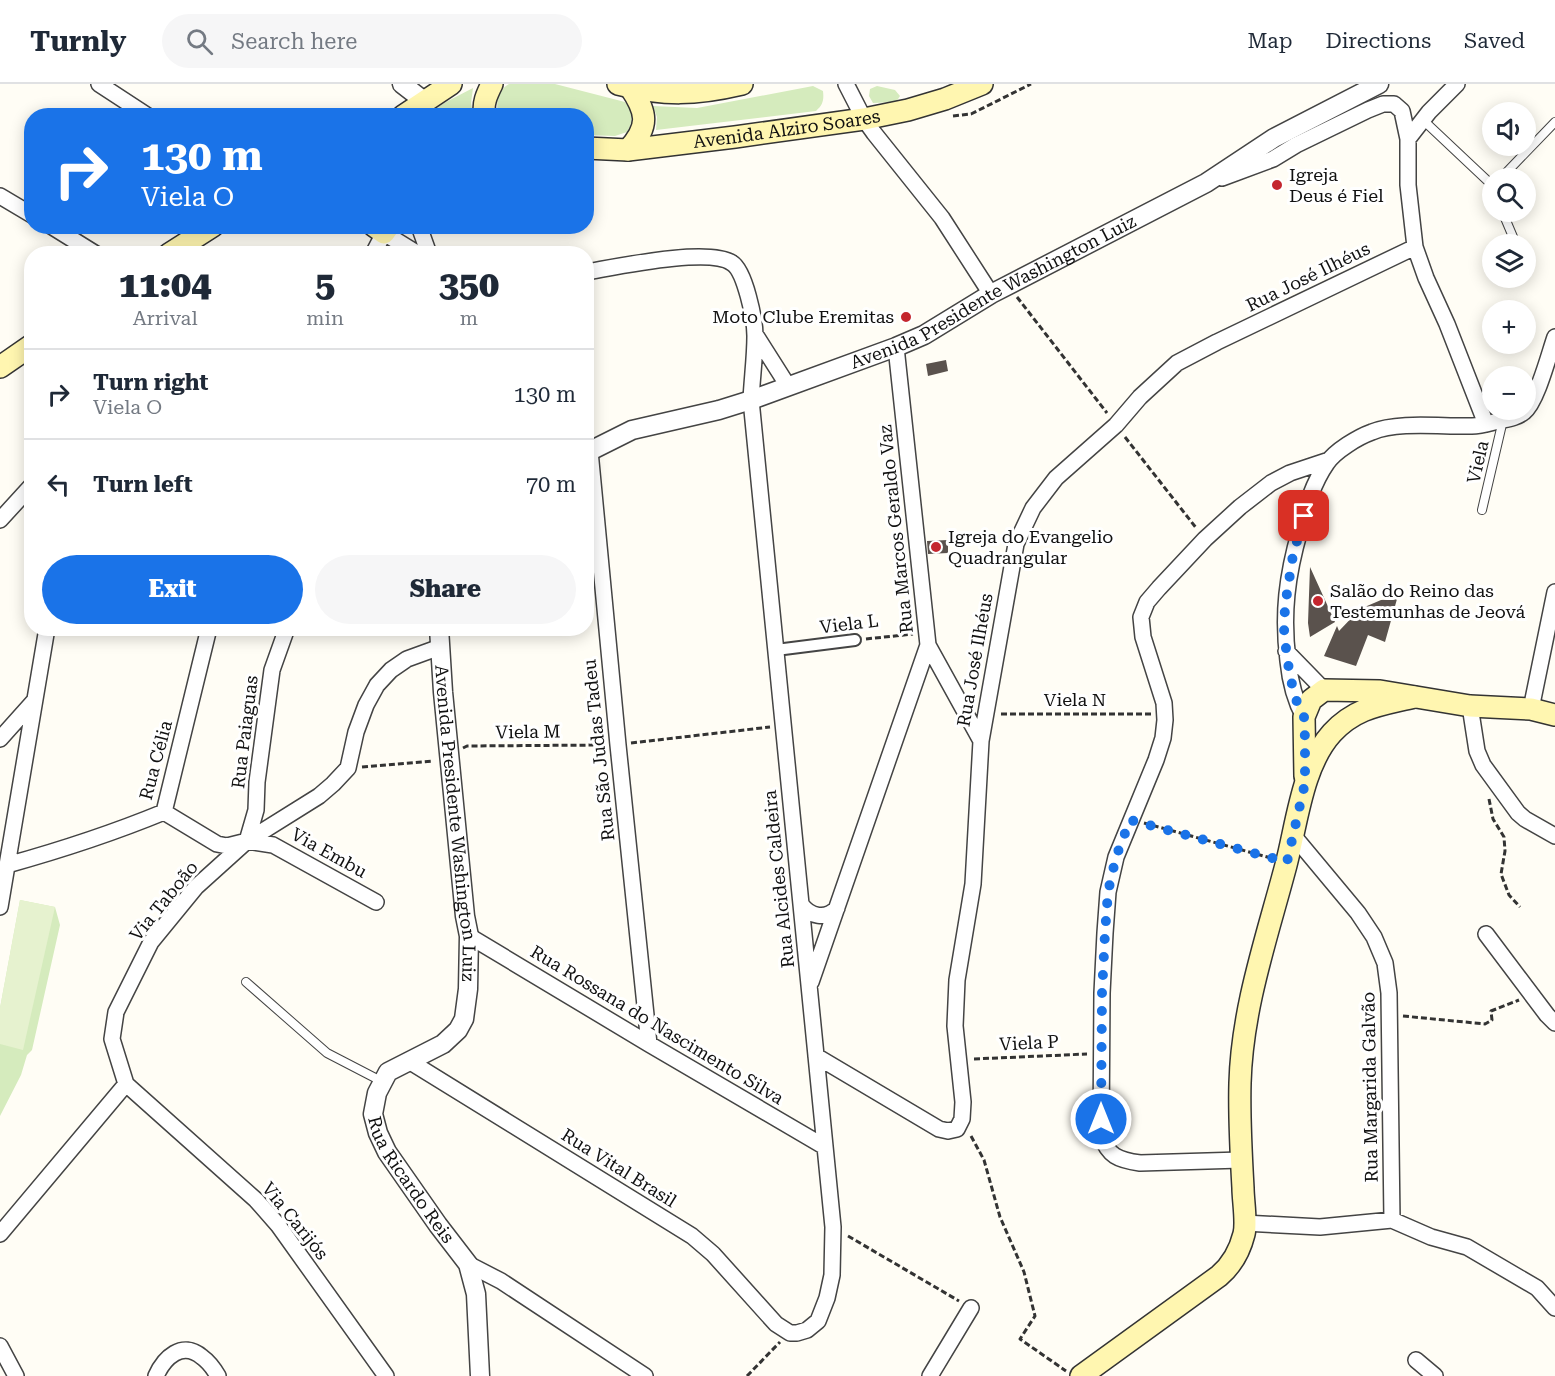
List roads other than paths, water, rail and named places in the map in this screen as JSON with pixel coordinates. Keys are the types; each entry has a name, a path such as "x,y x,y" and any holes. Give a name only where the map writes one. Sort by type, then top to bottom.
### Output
{"main road":[{"path":"414,108 451,84"},
{"path":"484,108 492,84"},
{"path":"624,86 677,94 741,84"},
{"name":"Avenida Alziro Soares","path":"594,148 628,150 864,119 908,110 945,99 982,84"},
{"path":"624,86 640,102 644,113 639,137 628,150"},
{"path":"182,246 200,234"},
{"path":"0,367 24,353"},
{"path":"1305,783 1304,717 1311,700 1324,690 1380,691 1470,706 1531,709 1555,715"},
{"path":"1074,1374 1219,1276 1236,1256 1245,1232 1240,1083 1245,1033 1251,996 1287,862 1305,783 1319,754 1337,729 1344,713 1332,695 1324,690"},
{"path":"1304,717 1313,725 1337,729 1363,709 1414,697"}],"street":[{"path":"99,84 136,108"},
{"path":"402,84 424,101"},
{"path":"846,84 864,119 942,218 991,294"},
{"name":"Avenida Presidente Washington Luiz","path":"594,449 632,430 719,410 751,400 924,335 991,294 1206,183 1274,138 1379,84"},
{"path":"1408,139 1457,84"},
{"path":"1206,183 1273,159 1296,145 1368,110 1383,104 1394,104 1402,111 1406,122 1408,185 1415,247 1426,278 1448,324 1486,424"},
{"path":"0,196 24,210"},
{"path":"64,234 83,246"},
{"path":"389,234 406,246"},
{"name":"Rua José Ilhéus","path":"816,1056 939,1129 948,1131 957,1129 962,1119 963,1102 955,1026 957,980 973,884 981,741 1016,544 1033,508 1056,478 1116,425 1140,397 1177,363 1415,247"},
{"path":"594,271 703,256 719,257 732,263 740,272 746,286 755,334 751,400"},
{"path":"755,334 789,387"},
{"path":"1536,391 1555,337"},
{"name":"Rua Marcos Geraldo Vaz","path":"809,987 927,638 896,347"},
{"name":"Rua Alcides Caldeira","path":"751,400 832,1227 832,1275 827,1298 818,1321 807,1330 790,1333"},
{"path":"1241,1160 1140,1163 1128,1161 1109,1153 1101,1135 1101,1053 1108,892 1116,857 1163,738 1164,703 1143,637 1141,617 1147,602 1204,539 1271,483 1290,473 1329,460 1354,441 1374,430 1402,426 1473,426 1503,420"},
{"path":"1304,717 1294,695 1290,677 1284,634 1285,606 1293,555 1314,485 1329,460"},
{"path":"0,520 24,493"},
{"name":"Rua São Judas Tadeu","path":"594,511 650,1044"},
{"path":"1531,709 1555,592"},
{"path":"0,907 46,636"},
{"name":"Rua Célia","path":"7,864 76,845 164,812 206,636"},
{"name":"Rua Paiaguas","path":"247,841 256,810 257,782 272,670 284,636"},
{"name":"Avenida Presidente Washington Luiz","path":"409,1061 443,1044 458,1030 464,1019 468,989 469,936 465,916 440,638"},
{"name":"Via Taboão","path":"126,1084 112,1039 116,1011 151,942 196,887 247,841 319,796 333,784 348,768 359,723 377,685 391,670 440,638"},
{"path":"927,638 981,741"},
{"name":"Viela L","path":"776,650 855,640"},
{"path":"1287,651 1324,690"},
{"path":"0,739 34,701"},
{"path":"1470,706 1476,752 1483,765 1518,813 1555,836"},
{"name":"Via Embu","path":"164,812 217,844 227,846 247,841 273,844 376,902"},
{"name":"Rua Margarida Galvão","path":"1293,835 1359,913 1374,937 1385,963 1389,993 1392,1220"},
{"path":"801,904 806,911 825,916 837,908"},
{"path":"1486,934 1555,1023"},
{"name":"Rua Rossana do Nascimento Silva","path":"469,936 825,1147"},
{"path":"382,1082 388,1072 409,1061"},
{"name":"Rua Vital Brasil","path":"409,1061 692,1236 713,1254 776,1324 790,1333"},
{"name":"Rua Ricardo Reis","path":"382,1082 377,1093 373,1114 378,1133 401,1173 468,1264 476,1294 480,1376"},
{"path":"0,1234 126,1084"},
{"name":"Via Carijós","path":"126,1084 256,1200 278,1225 386,1376"},
{"path":"1244,1223 1320,1227 1392,1220 1431,1237 1467,1247 1537,1288 1555,1308"},
{"path":"468,1264 501,1281 645,1376"},
{"path":"930,1376 971,1308"},
{"path":"0,1347 16,1376"},
{"path":"156,1376 161,1364 177,1351 189,1350 201,1355 218,1376"},
{"path":"1416,1360 1435,1376"}],"lane":[{"path":"1423,120 1482,176"},
{"path":"1511,168 1555,122"},
{"name":"Viela","path":"1482,510 1503,420"},
{"path":"246,982 327,1053 382,1082"}],"place":[{"name":"Igreja Deus é Fiel","path":"1277,185"},
{"name":"Moto Clube Eremitas","path":"906,317"},
{"name":"Igreja do Evangelio Quadrangular","path":"936,547"},
{"name":"Salão do Reino das Testemunhas de Jeová","path":"1318,601"}]}
